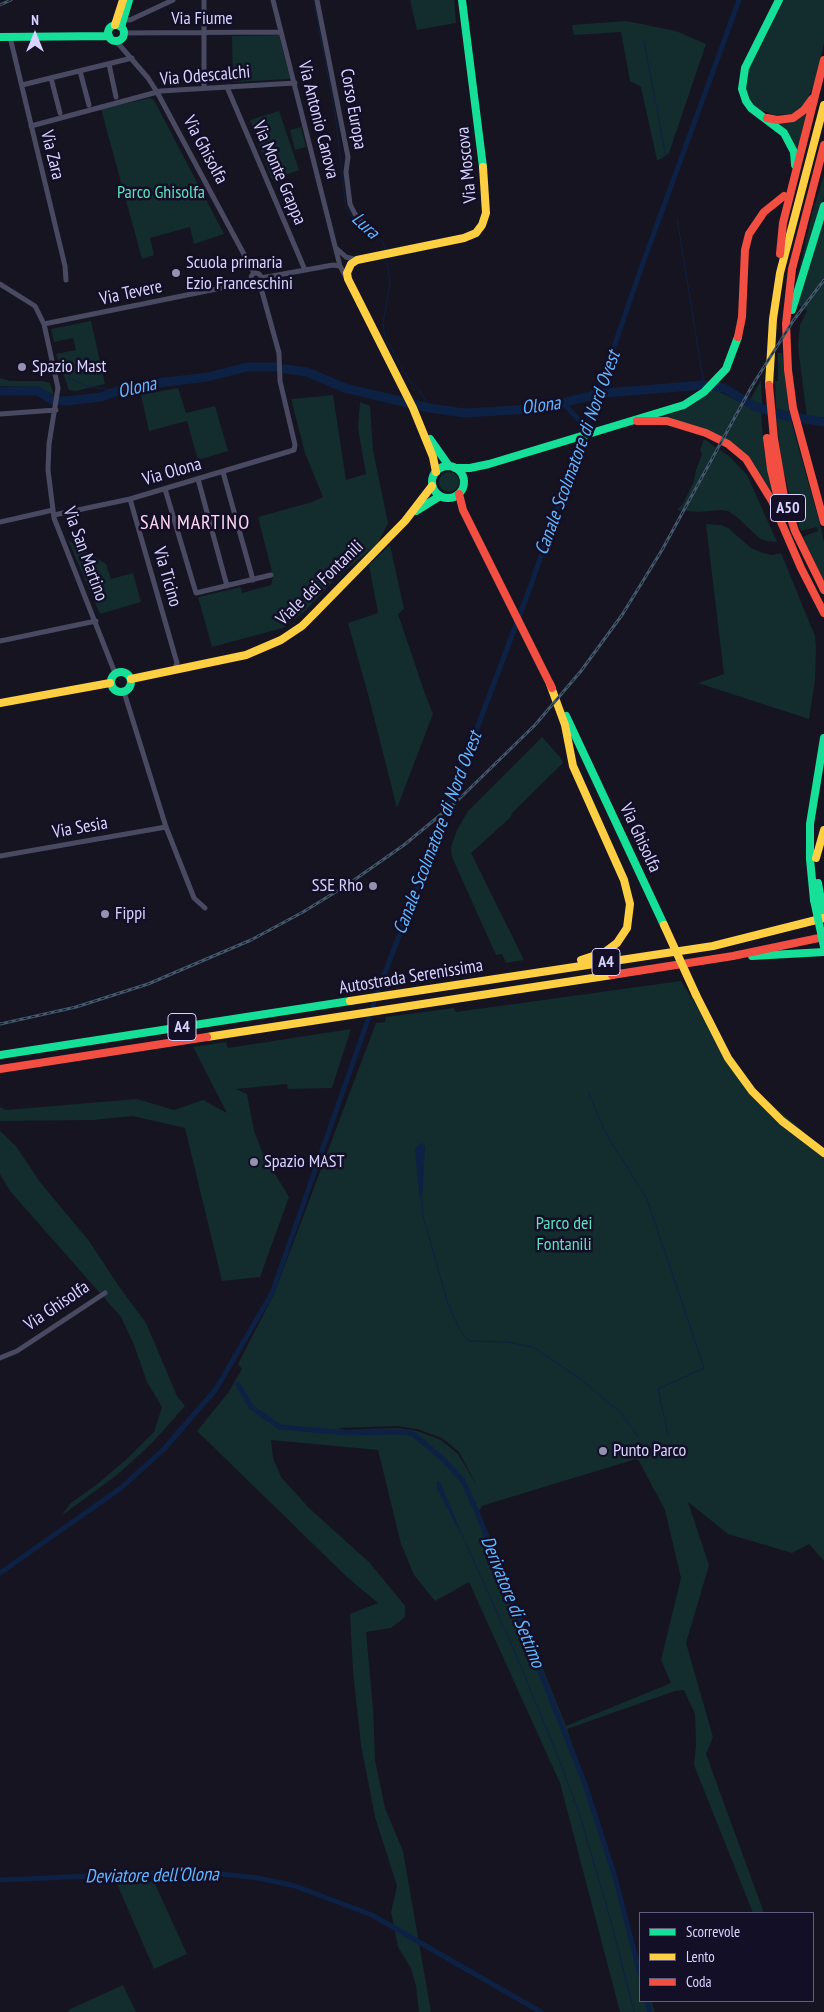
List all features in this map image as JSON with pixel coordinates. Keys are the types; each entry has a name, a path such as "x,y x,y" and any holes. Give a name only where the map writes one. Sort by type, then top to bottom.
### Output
{"main road":[{"path":"120,33 123,0"},
{"path":"120,33 129,0"},
{"name":"Via Moscova","path":"357,260 469,236 476,233 485,219 487,204 462,0"},
{"path":"778,0 745,68 742,81 746,101 757,114 784,133 791,143 795,160 793,184"},
{"path":"108,34 109,28 120,33"},
{"path":"0,37 120,33"},
{"path":"780,273 782,227 824,60"},
{"path":"757,114 777,120 787,120 800,114 811,102 821,71"},
{"path":"780,273 824,105"},
{"name":"A50","path":"824,145 792,269 788,306 787,347 796,424 824,522"},
{"path":"489,464 472,473 464,480 459,494 449,498 440,496 432,486 432,480 440,468 470,468 489,464 677,408 704,392 726,368 732,357 740,332 745,250 749,234 764,212 784,196"},
{"path":"787,347 793,306 824,206"},
{"path":"357,260 349,268 348,279 422,427 433,457 436,472"},
{"name":"A50","path":"780,273 773,319 768,404 769,419 790,515 802,546 824,590"},
{"path":"769,419 774,484 791,546"},
{"path":"637,421 666,421 706,433 723,440 751,465 767,491 791,546 824,613"},
{"path":"422,427 441,457 459,471 464,480"},
{"path":"811,474 824,504"},
{"name":"Viale dei Fontanili","path":"131,679 184,669 255,652 272,645 292,633 313,615 404,520 432,486"},
{"name":"Via Ghisolfa","path":"459,494 463,510 626,841 724,1052 747,1085 782,1121 824,1153"},
{"name":"Viale dei Fontanili","path":"404,520 427,502 440,496"},
{"name":"Via Ghisolfa","path":"449,498 463,510"},
{"path":"123,672 128,674 131,679 130,686 124,692 115,691 110,683 115,673 123,672"},
{"path":"0,702 110,683"},
{"path":"482,981 550,964 596,956 617,943 630,920 630,904 627,889 573,766 565,725 550,684"},
{"path":"824,738 810,824 810,865 824,946"},
{"path":"824,770 818,806 816,858 817,899 824,917"},
{"path":"816,858 824,830"},
{"name":"Autostrada Serenissima","path":"0,1055 713,946 824,917"},
{"name":"Autostrada Serenissima","path":"0,1069 733,956 824,937"},
{"path":"733,956 824,952"}],"street":[{"path":"120,33 130,20 173,0"},
{"path":"204,0 204,88"},
{"name":"Via Antonio Canova","path":"273,0 340,266"},
{"name":"Corso Europa","path":"317,0 348,157 346,172 350,204 355,214 361,220"},
{"name":"Via Fiume","path":"120,33 281,32"},
{"name":"Via Ghisolfa","path":"120,33 132,58 157,92 254,273"},
{"name":"Via Zara","path":"10,37 66,266 66,280"},
{"path":"22,85 132,58"},
{"path":"109,64 116,97"},
{"path":"80,71 89,106"},
{"path":"51,78 60,113"},
{"name":"Via Odescalchi","path":"31,126 157,92 295,83"},
{"name":"Via Monte Grappa","path":"227,87 305,270"},
{"path":"336,246 343,255 357,260"},
{"path":"259,280 258,274 254,273 251,280 259,280 332,265 340,266 348,279"},
{"name":"Via Tevere","path":"44,324 242,284 251,280"},
{"name":"Via Olona","path":"0,522 130,499 293,451 295,448 280,377 280,361 261,288 262,282 259,280"},
{"name":"Via San Martino","path":"0,284 35,306 44,324 57,381 58,395 49,444 48,470 53,512 115,673"},
{"path":"0,414 56,408"},
{"path":"223,472 253,580"},
{"path":"198,479 227,586"},
{"path":"165,489 196,593 271,575"},
{"name":"Via Ticino","path":"130,499 177,663"},
{"path":"0,641 96,622"},
{"path":"174,671 177,663 184,669"},
{"path":"124,692 166,826 194,898 205,908"},
{"name":"Via Sesia","path":"0,856 166,826"},
{"name":"Via Ghisolfa","path":"0,1358 17,1351 105,1293"}],"green space":[{"path":"410,0 454,0 456,23 417,30"},
{"path":"784,0 824,0 824,43 815,83 807,100 791,114 774,115 758,109 750,100 746,90 748,71"},
{"path":"626,21 676,31 706,44 669,153 657,160 641,87 630,81 621,32 574,35 572,25"},
{"path":"279,35 290,79 233,82 232,36"},
{"name":"Parco Ghisolfa","path":"150,98 154,100 224,234 194,244 190,227 150,238 154,255 142,259 101,109"},
{"path":"279,111 299,170 272,180 250,120"},
{"path":"806,112 798,152 779,122"},
{"path":"301,127 306,147 295,150 290,130"},
{"path":"824,175 824,198 798,275 812,214"},
{"path":"824,217 824,417 807,417 798,347 800,325 807,311 800,306 795,306"},
{"path":"91,321 105,384 76,391 69,390 56,354 76,350 73,338 54,342 51,329"},
{"path":"778,353 782,353 789,412 776,409 775,381 778,381"},
{"path":"0,378 10,381 43,381 50,383 54,395 37,387 0,386"},
{"path":"761,380 762,402 762,405 750,400"},
{"path":"178,388 186,413 215,406 228,451 198,460 187,421 149,431 141,395"},
{"path":"714,389 761,413 764,451 774,498 745,455 662,417 688,408"},
{"path":"333,395 346,480 366,474 358,428 360,402 370,406 373,450 388,523 378,543 334,580 304,612 283,628 212,647 198,597 241,587 242,593 271,585 273,576 258,517 312,502 323,497 305,453 291,399"},
{"path":"776,417 791,420 822,532 824,543 824,581 802,537 818,531 817,527 801,531 795,516 782,465"},
{"path":"704,439 730,457 747,475 777,542 759,538 728,511 698,512 677,510 683,504 694,481 702,454 700,450"},
{"path":"449,472 456,475 459,482 456,489 449,492 442,489 439,482 442,475"},
{"path":"706,524 721,525 728,528 751,548 763,553 772,555 781,553 815,636 815,680 809,719 698,683 724,674"},
{"path":"68,540 106,564 111,579 133,573 141,602 100,614"},
{"path":"390,545 404,609 398,614 433,714 397,808 348,623 378,613 369,565"},
{"path":"542,737 563,763 512,813 511,817 471,853 524,960 506,963 502,954 496,955 452,857 451,847 457,830 468,811"},
{"name":"Parco dei Fontanili","path":"681,981 742,1079 824,1149 824,1561 809,1544 792,1553 728,1534 688,1502 709,1565 686,1643 713,1737 706,1754 764,1912 753,1912 694,1765 696,1745 695,1714 684,1690 675,1691 567,1729 617,1877 639,1961 639,2002 651,2002 655,2012 620,2012 560,1783 469,1582 435,1601 414,1575 401,1544 378,1450 271,1440 273,1458 281,1477 309,1508 370,1563 405,1606 405,1617 391,1628 366,1632 373,1708 375,1760 385,1808 403,1851 431,2012 419,2012 416,1986 411,1968 398,1947 391,1912 397,1886 375,1817 361,1745 353,1671 350,1614 378,1603 348,1578 197,1431 228,1393 242,1369 238,1364 274,1294 376,1023 385,1022 386,1017 454,1008 456,1012","holes":["397,1426 417,1429 442,1438 459,1452 477,1486 458,1454 441,1440 417,1431 398,1428 345,1430 338,1428","636,1459 639,1461 665,1510 681,1578 661,1660 671,1683 566,1726 479,1511 482,1506 488,1504"]},
{"path":"351,1029 332,1088 288,1089 287,1084 236,1089 247,1094 254,1131 263,1154 289,1197 260,1277 222,1281 185,1128 133,1116 93,1120 0,1121 0,1107 6,1110 137,1099 174,1110 203,1100 227,1113 193,1047 226,1042 228,1048"},
{"path":"0,1131 16,1146 40,1182 89,1241 146,1323 177,1396 185,1406 153,1442 117,1475 61,1516 71,1503 128,1458 154,1432 162,1407 147,1382 134,1345 121,1317 10,1191 0,1174"},
{"path":"154,1882 187,1954 154,1969 117,1884"},
{"path":"123,1985 136,2012 69,2012 68,2010"}],"water":[{"path":"423,1143 425,1147 422,1201 419,1194 415,1148"},
{"path":"437,1481 440,1482 467,1546 437,1489"}],"waterway":[{"name":"Canale Scolmatore di Nord Ovest","path":"0,1573 121,1488 164,1449 216,1389 272,1293 377,994 531,585 643,263 739,0"},
{"name":"Lura","path":"314,3 335,112 346,208 359,226 383,242 385,250"},
{"path":"644,41 666,157"},
{"path":"677,218 704,385"},
{"name":"Lura","path":"386,256 390,283 383,324 385,337 410,382 419,389 429,408"},
{"name":"Olona","path":"0,391 38,391 52,400 66,401 101,397 117,391 148,384 208,377 247,367 276,367"},
{"name":"Olona","path":"285,369 307,372 345,388 429,408 464,413 548,408 605,393 704,385 724,388 754,406 781,415 824,422"},
{"path":"68,377 86,386 117,391"},
{"path":"563,403 584,425 585,429"},
{"path":"589,1093 605,1132 647,1199 704,1368 658,1389 668,1435"},
{"path":"422,1201 423,1216 448,1304 461,1332 469,1341 508,1342 535,1348 579,1378 621,1413 638,1437"},
{"name":"Derivatore di Settimo","path":"238,1384 251,1407 280,1427 347,1433 404,1432 413,1434 443,1459 463,1481 585,1784 615,1877 639,1970"},
{"path":"467,1546 514,1650 561,1764 581,1819 610,1918 634,2012"},
{"name":"Deviatore dell'Olona","path":"0,1880 162,1873 213,1873 258,1878 295,1886 372,1915 541,2012"},
{"name":"Derivatore di Settimo","path":"647,2002 650,2012"}],"railway":[{"path":"0,5 11,0"},
{"path":"0,1024 76,1007 148,984 251,940 303,912 347,885 404,845 456,802 535,725 581,671 622,615 662,550 752,386 793,321 824,280"}],"traffic: fast":[{"path":"121,27 129,0"},
{"path":"462,0 483,167"},
{"path":"779,0 745,68 742,89 746,101 751,108 784,133 794,152 795,165"},
{"path":"116,25 122,27 124,33 122,39 116,41 110,39 108,33 110,27 116,25"},
{"path":"0,37 109,36"},
{"path":"792,310 824,206"},
{"path":"455,468 470,468 489,464 684,405 704,392 726,369 738,337"},
{"path":"430,439 449,466"},
{"path":"448,466 454,467 459,471 463,476 464,482 463,488 459,493 454,497 448,498 442,497 437,493 433,488 432,482 433,476 437,471 442,467 448,466"},
{"path":"416,511 440,496"},
{"path":"117,672 125,672 131,678 131,682 131,686 125,692 117,692 111,686 111,678 117,672"},
{"path":"566,716 664,925"},
{"path":"814,900 810,859 810,824 824,738"},
{"path":"818,883 824,917"},
{"path":"814,900 824,947"},
{"path":"752,956 824,952"},
{"path":"0,1055 350,1001"}],"traffic: slow":[{"path":"115,25 123,0"},
{"path":"769,385 773,319 780,273 824,105"},
{"path":"436,472 433,457 413,408 348,279 347,273 351,264 357,260 464,238 476,233 482,225 486,213 483,167"},
{"path":"131,679 246,655 281,640 302,626 313,615 405,521 432,486"},
{"path":"0,703 110,683"},
{"path":"550,684 565,725 573,766 624,880 630,904 627,928 617,943 605,952 581,960"},
{"path":"816,858 824,830"},
{"path":"350,1001 713,946 824,918"},
{"path":"664,925 696,995"},
{"path":"207,1037 612,975"},
{"path":"696,995 728,1058 752,1091 782,1121 824,1153"}],"traffic: jam":[{"path":"780,254 783,223 824,60"},
{"path":"767,118 777,120 793,118 804,110 812,99"},
{"path":"824,145 792,269 786,324 788,370 793,408 824,522"},
{"path":"738,337 742,317 745,250 749,234 764,212 784,196"},
{"path":"769,385 774,439 784,497 795,531 824,590"},
{"path":"637,421 667,421 706,433 728,444 746,459 772,501 801,568 824,613"},
{"path":"767,438 771,469 780,507"},
{"path":"459,494 463,510 552,688"},
{"path":"612,975 733,956 824,937"},
{"path":"0,1069 207,1037"}],"place":[{"name":"Scuola primaria Ezio Franceschini","path":"176,273"},
{"name":"Spazio Mast","path":"22,367"},
{"name":"SSE Rho","path":"373,886"},
{"name":"Fippi","path":"105,914"},
{"name":"Spazio MAST","path":"254,1162"},
{"name":"Punto Parco","path":"603,1451"}],"district":[{"name":"SAN MARTINO","path":"195,523"}]}
